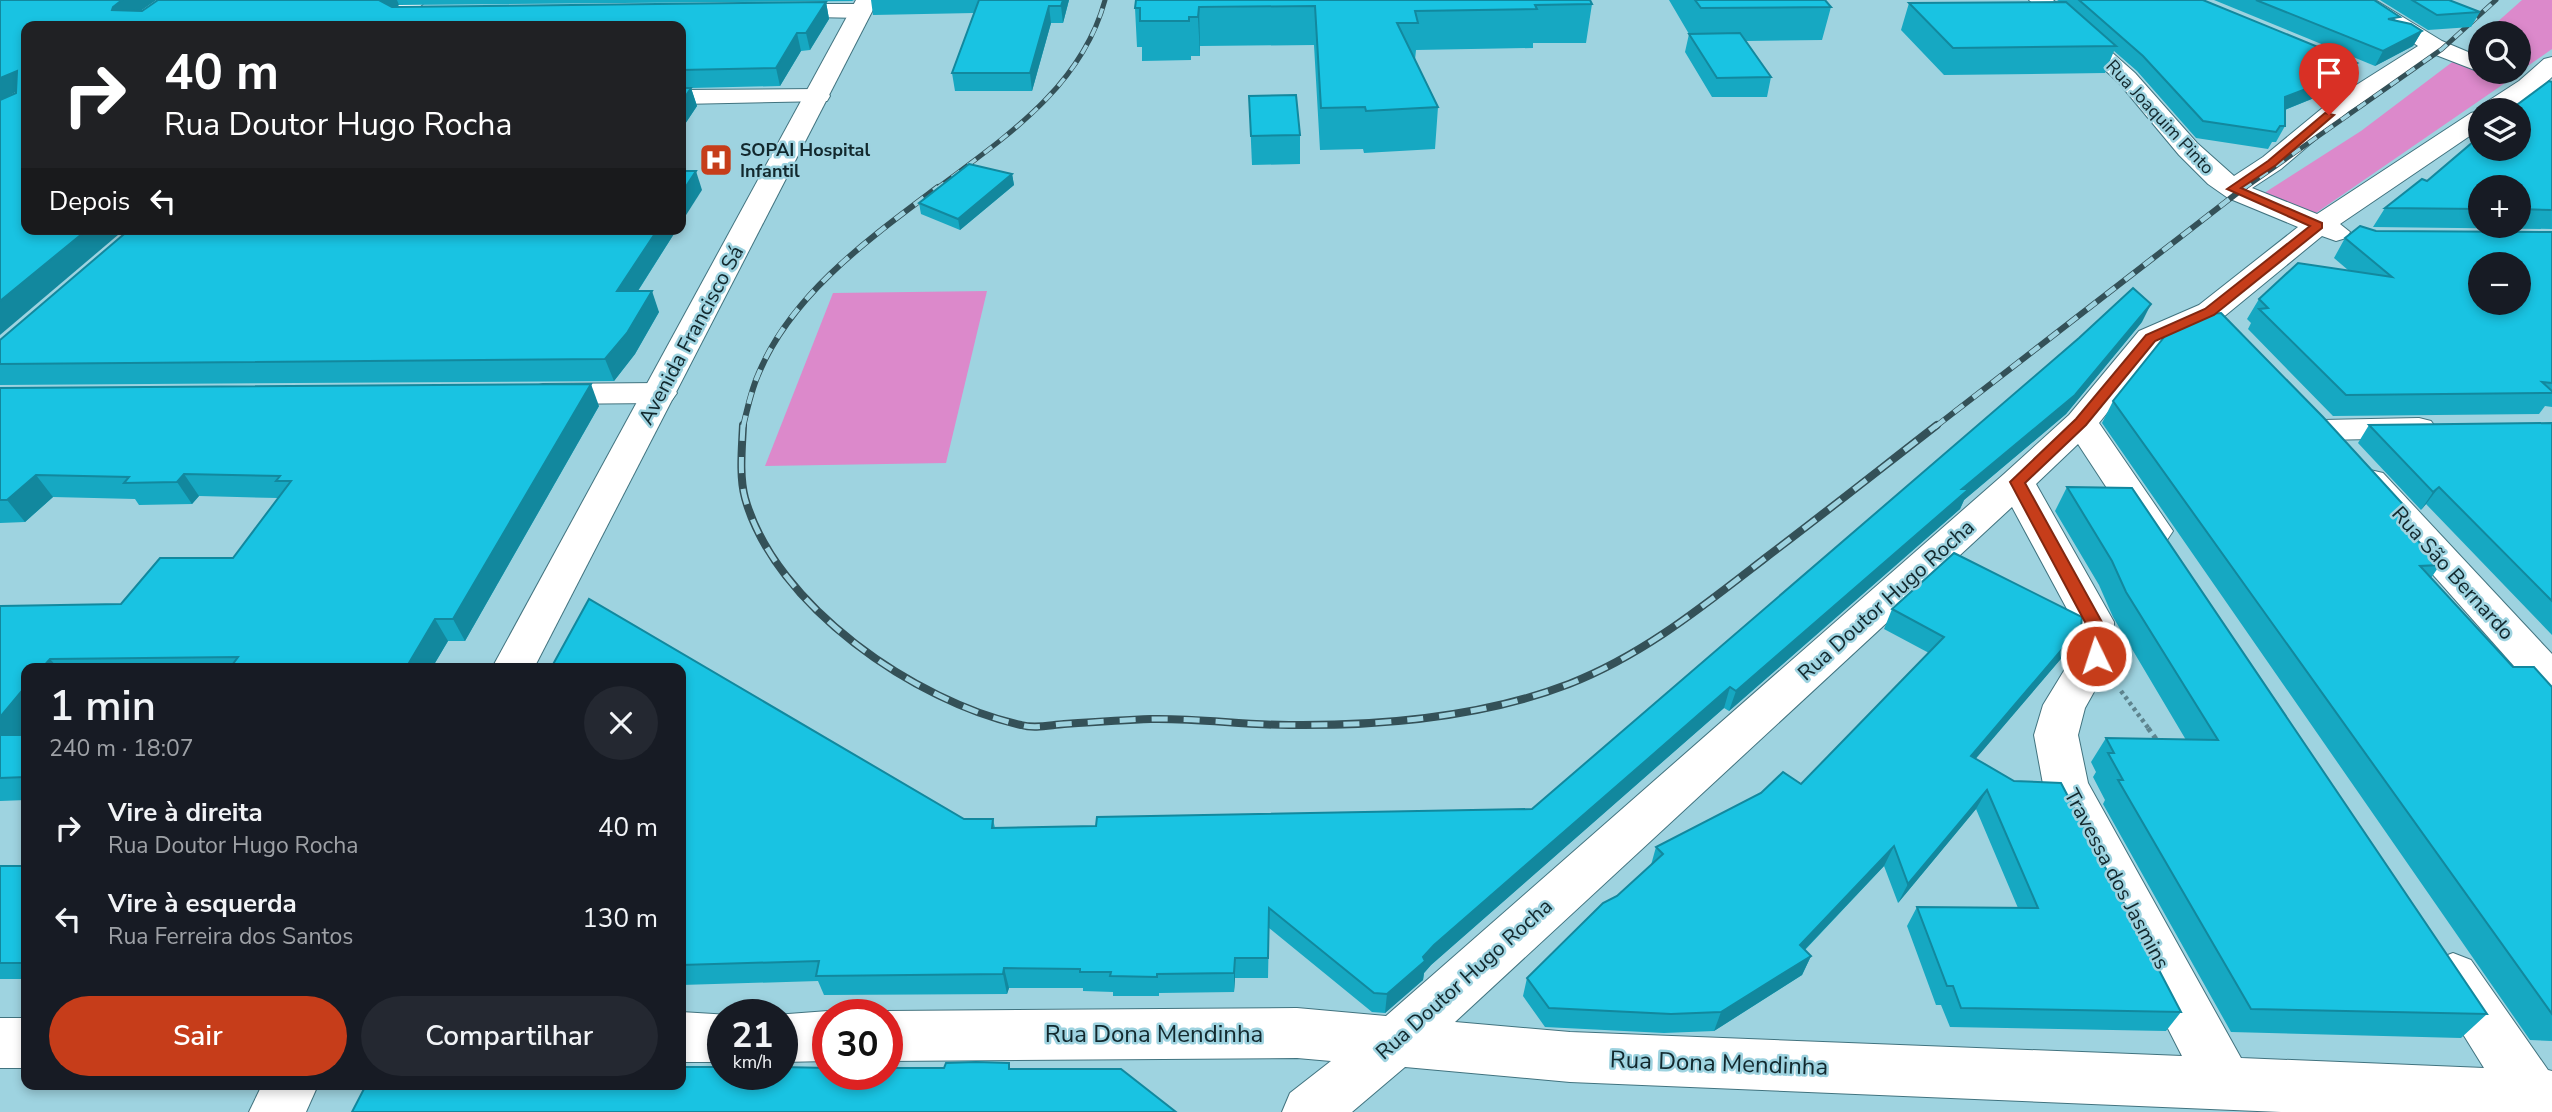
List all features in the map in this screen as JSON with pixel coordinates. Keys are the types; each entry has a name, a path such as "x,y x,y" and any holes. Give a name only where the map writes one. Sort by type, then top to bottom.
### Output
{"street":[{"name":"Rua Joaquim Pinto","path":"2040,0 2127,78 2188,149 2226,183"},
{"path":"2360,0 2434,46 2468,60"},
{"path":"749,12 864,5"},
{"name":"Avenida Francisco Sá","path":"516,663 864,5"},
{"path":"392,21 422,7"},
{"path":"2226,183 2278,158 2340,106 2434,46"},
{"path":"2510,98 2528,86 2552,64"},
{"path":"2355,69 2380,80"},
{"path":"2523,84 2552,95"},
{"path":"686,97 818,96"},
{"name":"Rua Doutor Hugo Rocha","path":"1310,1112 1394,1043 2017,482 2081,422 2150,338 2219,322 2318,225 2468,126"},
{"path":"2226,183 2318,225 2364,239"},
{"path":"509,394 660,394"},
{"name":"Rua São Bernardo","path":"2444,428 2314,420 2552,681"},
{"path":"2081,422 2173,559"},
{"path":"2017,482 2094,622 2098,639 2096,656"},
{"name":"Travessa dos Jasmins","path":"2096,656 2067,702 2056,735 2066,784 2225,1083"},
{"path":"2434,948 2543,1097"},
{"name":"Rua Dona Mendinha","path":"903,1036 1297,1033 1570,1057 2543,1097"},
{"path":"686,1037 707,1037"},
{"path":"0,1043 21,1043"},
{"path":"277,1112 288,1090"}],"path":[{"path":"2096,656 2167,754"}],"shaded area":[{"path":"2522,0 2552,0 2552,49 2531,64 2531,21 2498,21"},
{"path":"2455,60 2468,65 2468,84 2504,84 2483,98 2468,98 2468,108 2313,215 2261,195 2361,131"},
{"path":"987,291 946,463 765,466 833,293"}],"building":[{"path":"0,0 122,0 112,10 142,11 158,0 379,0 392,7 826,2 806,33 797,33 776,68 686,70 686,21 21,21 21,235 81,235 0,301 0,100 16,93 17,71 0,78"},
{"path":"979,0 1063,0 1061,6 1049,6 1030,73 952,73"},
{"path":"1136,0 1590,0 1592,4 1535,5 1537,9 1415,11 1418,23 1397,23 1438,107 1366,111 1365,107 1321,108 1315,6 1199,7 1198,17 1189,17 1189,21 1140,21 1140,8 1135,8"},
{"path":"1695,0 1825,0 1831,7 1701,8"},
{"path":"2079,0 2203,0 2357,63 2322,79 2327,81 2285,97 2285,126 2280,126 2276,132 2203,121 2143,56"},
{"path":"2256,0 2374,0 2400,17 2388,19 2411,24 2422,31 2383,51"},
{"path":"2412,0 2449,0 2480,12 2437,15"},
{"path":"2066,2 2116,46 1953,48 1909,3"},
{"path":"1740,33 1771,77 1717,78 1689,34"},
{"path":"2549,81 2552,82 2552,210 2531,209 2531,175 2468,175 2468,209 2385,208 2422,179 2427,181 2468,146 2468,161 2531,161 2531,98 2526,98"},
{"path":"1296,95 1300,135 1251,136 1249,96"},
{"path":"969,164 1012,174 958,219 919,203"},
{"path":"686,171 696,171 686,186"},
{"path":"2360,226 2376,231 2468,232 2468,238 2531,238 2531,232 2552,232 2552,383 2542,382 2552,393 2346,395 2259,309 2268,308 2259,299 2298,263 2392,277 2345,238"},
{"path":"123,235 654,235 617,291 652,291 627,333 605,359 0,364 0,340"},
{"path":"2133,288 2151,304 2075,395 1962,489 1969,489 1736,691 1730,687 1434,945 1423,957 1425,961 1387,994 1374,993 1269,908 1268,958 1235,958 1234,973 1157,974 1157,977 1110,976 1111,972 1080,972 1080,969 1004,968 1003,974 816,976 819,961 686,965 686,663 554,663 589,599 964,819 993,819 992,828 1096,826 1097,817 1532,809 2079,338"},
{"path":"2221,313 2323,417 2410,512 2400,521 2440,565 2420,566 2513,667 2534,667 2552,687 2552,1014 2113,401 2173,326 2198,315"},
{"path":"591,384 453,619 435,619 409,663 234,663 238,657 50,659 46,663 21,663 21,692 0,717 0,606 121,604 160,558 233,558 291,481 276,481 280,476 184,474 177,482 124,483 129,477 36,475 7,500 0,500 0,388"},
{"path":"2552,423 2552,601 2439,487 2433,492 2369,425"},
{"path":"2067,487 2132,488 2487,1014 2251,1009 2118,780 2123,780 2108,753 2114,753 2106,738 2218,740 2126,592 2112,561"},
{"path":"1954,553 2082,617 2081,627 1971,756 2014,781 2061,783 2181,1012 1961,1008 1953,986 1947,986 1917,907 2038,908 1987,790 1908,884 1894,846 1800,945 1811,956 1721,1012 1671,1014 1549,1008 1527,978 1603,903 1617,896 1663,854 1656,847 1761,793 1783,772 1801,784 1944,637 1892,609"},
{"path":"0,735 21,735 21,777 0,778"},
{"path":"0,866 21,866 21,963 0,963"},
{"path":"976,1062 1009,1063 1009,1069 1121,1069 1176,1112 352,1112 363,1090 686,1090 686,1067 707,1067 707,1090 798,1090 798,1067 812,1068 812,1090 903,1090 903,1068 944,1068 946,1063"}],"railway":[{"path":"936,189 1013,130 1059,85 1094,31 1105,0"},
{"path":"2243,189 2442,49 2496,0"},
{"path":"743,427 758,375 772,346 790,319 835,270 886,226 938,187"},
{"path":"1935,427 2245,187"},
{"path":"743,425 743,489 761,538 786,576 818,611 855,643 895,672 938,695 980,713 1037,727 1151,719 1272,725 1359,724 1467,712 1569,684 1622,659 1671,629 1937,425"}],"place":[{"name":"SOPAI Hospital Infantil","path":"716,160"}],"route":[{"path":"2096,656 2098,639 2094,622 2017,482 2081,422 2150,338 2182,327 2210,312 2291,244 2318,225 2233,189 2272,163 2329,115"}]}
